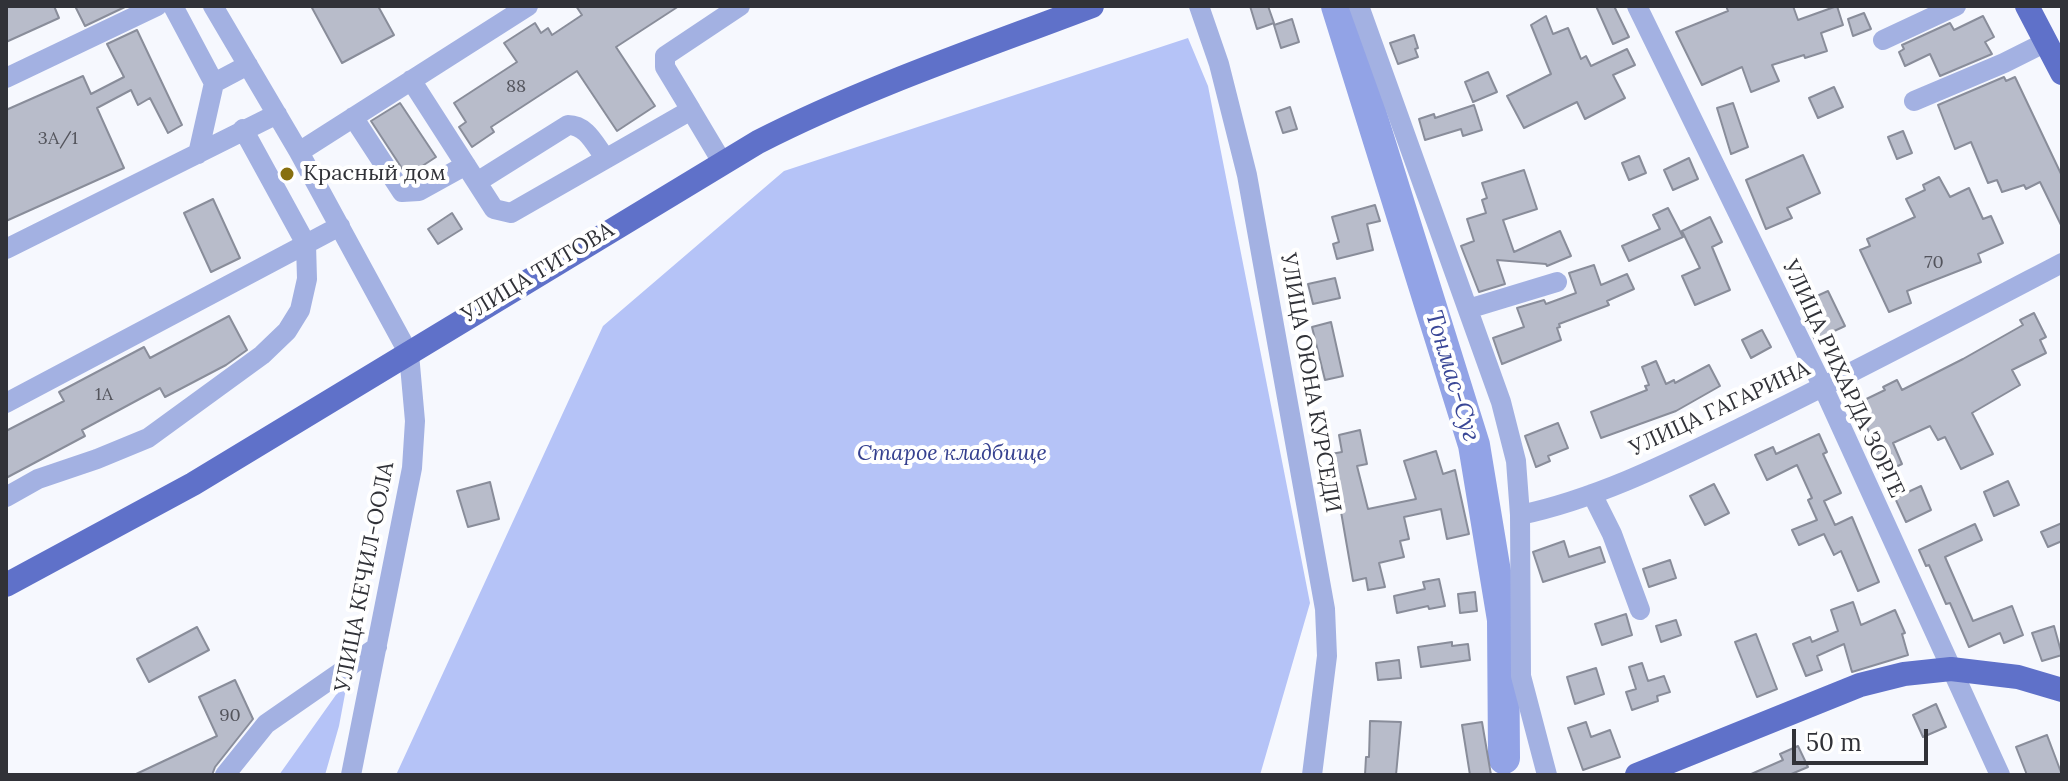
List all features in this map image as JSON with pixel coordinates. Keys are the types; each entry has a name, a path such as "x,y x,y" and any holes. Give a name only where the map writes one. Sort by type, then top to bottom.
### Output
{"main road":[{"name":"УЛИЦА ТИТОВА","path":"6,585 193,484 722,162 791,125 869,90 1092,6"},
{"path":"2027,6 2062,73"},
{"path":"1648,773 1860,685 1904,674 1951,669 2018,677 2062,690"}],"street":[{"path":"6,78 157,6"},
{"path":"173,6 214,83 198,154"},
{"name":"УЛИЦА КЕЧИЛ-ООЛА","path":"213,6 299,152 409,354 415,421 412,468 351,775"},
{"path":"299,152 528,6"},
{"path":"722,162 665,67 665,56 740,6"},
{"name":"УЛИЦА ОЮНА КУРСЕДИ","path":"1199,6 1219,64 1247,175 1323,594 1327,656 1312,775"},
{"path":"1359,6 1501,402 1516,461 1520,515 1521,676 1547,775"},
{"name":"УЛИЦА РИХАРДА ЗОРГЕ","path":"1637,6 1823,387 2000,775"},
{"path":"1883,40 1956,6"},
{"path":"1914,101 2046,42"},
{"path":"214,83 248,65"},
{"path":"411,80 494,209 511,213 691,110"},
{"path":"6,249 277,114"},
{"path":"353,117 402,192 419,191 471,174 568,125 584,129 606,159"},
{"path":"6,497 38,479 148,438 262,355 287,331 300,310 307,279 306,244 243,129"},
{"path":"6,403 340,226"},
{"name":"УЛИЦА ГАГАРИНА","path":"1520,515 1551,509 1661,466 1823,387 2062,263"},
{"path":"1468,309 1557,282"},
{"path":"1592,494 1612,534 1640,610"},
{"path":"225,775 266,724 377,647"}],"green space":[{"name":"Старое кладбище","path":"1188,38 1208,86 1310,603 1260,775 396,775 603,326 784,171"},
{"path":"348,678 325,775 279,775"}],"building":[{"path":"6,6 54,6 59,18 6,42"},
{"path":"75,6 127,6 85,26"},
{"path":"311,6 378,6 394,35 342,63"},
{"path":"576,6 679,6 616,47 655,106 617,131 577,71 491,127 494,132 472,147 459,127 466,122 454,103 517,62 504,43 535,23 541,33 548,28 552,35 582,15"},
{"path":"1250,6 1268,6 1274,23 1257,29"},
{"path":"1596,6 1614,6 1629,37 1613,44"},
{"path":"1726,6 1793,6 1798,20 1837,6 1843,25 1821,33 1827,51 1772,65 1779,81 1751,92 1742,67 1702,85 1676,32 1728,11"},
{"path":"1864,13 1871,29 1853,36 1848,19"},
{"path":"1546,16 1553,34 1568,28 1581,59 1586,56 1591,66 1627,49 1635,65 1613,75 1625,98 1585,119 1577,102 1524,128 1507,96 1551,74 1531,25"},
{"path":"1983,16 1994,37 1985,42 1992,54 1940,76 1930,54 1905,66 1899,52 1904,49 1902,45 1950,23 1954,30"},
{"path":"1292,19 1299,42 1281,48 1274,25"},
{"path":"137,30 182,125 168,133 150,98 138,105 131,90 97,108 124,168 6,221 6,110 83,76 91,94 124,77 107,44"},
{"path":"1414,35 1418,57 1398,64 1390,43"},
{"path":"1488,72 1497,92 1473,102 1465,82"},
{"path":"2004,77 2006,81 2015,77 2062,176 2062,227 2040,182 2026,189 2024,185 2002,192 1997,180 1988,183 1971,142 1955,149 1938,105"},
{"path":"1834,87 1843,107 1818,118 1809,98"},
{"path":"400,103 436,157 407,176 371,121"},
{"path":"1733,103 1748,147 1731,154 1717,108"},
{"path":"1474,105 1482,130 1463,136 1461,129 1425,140 1419,119 1434,114 1435,118"},
{"path":"1290,107 1297,129 1283,133 1276,112"},
{"path":"1903,131 1912,153 1897,159 1888,137"},
{"path":"1803,155 1820,193 1787,208 1792,218 1766,229 1746,180"},
{"path":"1639,156 1646,173 1629,180 1622,163"},
{"path":"1689,158 1698,179 1673,190 1664,170"},
{"path":"1524,170 1537,209 1503,220 1514,252 1560,231 1571,256 1547,266 1497,260 1505,284 1479,292 1461,246 1474,241 1467,219 1486,213 1482,200 1487,198 1482,183"},
{"path":"1939,177 1950,197 1969,188 1983,219 1991,216 2003,243 1978,254 1981,262 1907,291 1911,303 1889,312 1860,250 1870,246 1867,239 1915,217 1906,199 1925,190 1923,185"},
{"path":"213,199 240,258 211,272 184,213"},
{"path":"1375,205 1380,221 1367,224 1373,250 1337,259 1333,244 1339,242 1332,217"},
{"path":"1668,208 1683,237 1629,261 1622,246 1660,229 1653,215"},
{"path":"452,213 462,229 438,244 428,229"},
{"path":"1710,217 1722,242 1712,247 1730,290 1695,305 1682,276 1700,268 1682,231"},
{"path":"1594,265 1601,285 1627,274 1634,289 1607,301 1609,305 1559,324 1557,328 1561,340 1502,364 1493,338 1524,327 1517,308 1544,300 1546,304 1576,293 1569,273"},
{"path":"1335,278 1340,298 1313,304 1308,284"},
{"path":"1828,291 1845,326 1815,340 1799,304"},
{"path":"2034,313 2046,337 2040,340 2046,353 2012,370 2020,385 1972,413 1993,454 1961,469 1945,437 1938,440 1930,426 1893,443 1902,464 1883,473 1874,453 1878,451 1856,404 1885,390 1883,387 1897,380 1902,390 1963,359 2023,325 2020,320"},
{"path":"229,316 247,350 226,365 165,397 160,388 82,430 85,436 6,478 6,431 64,401 59,392 144,347 150,358"},
{"path":"1331,322 1343,376 1325,380 1312,327"},
{"path":"1762,330 1771,347 1751,358 1742,340"},
{"path":"1656,361 1666,384 1674,380 1675,383 1709,365 1720,386 1676,411 1601,438 1591,412 1647,390 1645,386 1649,385 1642,367"},
{"path":"1558,423 1568,448 1548,456 1550,461 1536,467 1525,436"},
{"path":"1360,430 1367,464 1357,466 1368,509 1416,499 1404,461 1436,451 1443,474 1455,470 1469,534 1447,539 1441,509 1404,517 1409,539 1400,541 1404,557 1379,563 1385,587 1368,590 1366,578 1353,581 1331,454 1342,452 1339,435"},
{"path":"1819,434 1827,452 1823,454 1841,493 1824,501 1835,525 1852,517 1879,582 1858,591 1841,551 1834,555 1824,534 1799,545 1792,530 1817,520 1808,500 1812,498 1797,465 1767,480 1755,455 1773,447 1776,454"},
{"path":"2008,481 2019,505 1994,516 1984,492"},
{"path":"490,482 499,519 468,527 457,491"},
{"path":"1714,484 1729,513 1705,525 1690,496"},
{"path":"1921,486 1931,510 1906,522 1895,498"},
{"path":"2062,523 2062,541 2048,547 2041,532"},
{"path":"1975,524 1982,540 1945,557 1973,621 2012,606 2023,635 2004,643 2000,633 1969,647 1950,603 1946,604 1919,550"},
{"path":"1564,541 1569,557 1600,547 1605,562 1543,582 1533,552"},
{"path":"1670,560 1676,578 1649,587 1643,569"},
{"path":"1439,579 1445,606 1429,609 1428,606 1397,613 1394,596 1425,589 1423,582"},
{"path":"1475,592 1477,611 1460,613 1458,594"},
{"path":"1853,602 1861,625 1895,610 1905,633 1902,634 1908,655 1852,672 1844,644 1817,656 1822,670 1806,676 1793,644 1810,637 1812,642 1838,631 1831,610"},
{"path":"1626,614 1632,635 1602,645 1595,624"},
{"path":"1676,620 1681,635 1661,642 1656,626"},
{"path":"2054,626 2062,655 2042,661 2032,633"},
{"path":"197,627 209,650 149,682 137,659"},
{"path":"1756,634 1777,689 1757,697 1735,642"},
{"path":"1452,642 1452,646 1468,644 1470,660 1421,667 1418,647"},
{"path":"1399,660 1401,678 1378,680 1376,663"},
{"path":"1642,663 1648,681 1664,676 1670,692 1657,696 1658,701 1632,710 1626,692 1636,689 1629,667"},
{"path":"1596,668 1604,694 1575,704 1567,677"},
{"path":"235,680 253,719 212,775 134,775 217,736 199,697"},
{"path":"1936,704 1946,727 1923,737 1913,715"},
{"path":"1370,721 1401,722 1396,775 1365,775"},
{"path":"1482,722 1491,775 1470,775 1462,725"},
{"path":"1586,722 1591,737 1610,730 1620,757 1583,770 1568,728"},
{"path":"2047,735 2062,775 2027,775 2016,747"},
{"path":"1798,746 1808,767 1789,775 1749,775 1783,760 1780,754"}],"waterway":[{"name":"Тонмас-Суг","path":"1337,6 1474,445 1503,620 1504,758"}],"place":[{"name":"Красный дом","path":"287,174"}]}
